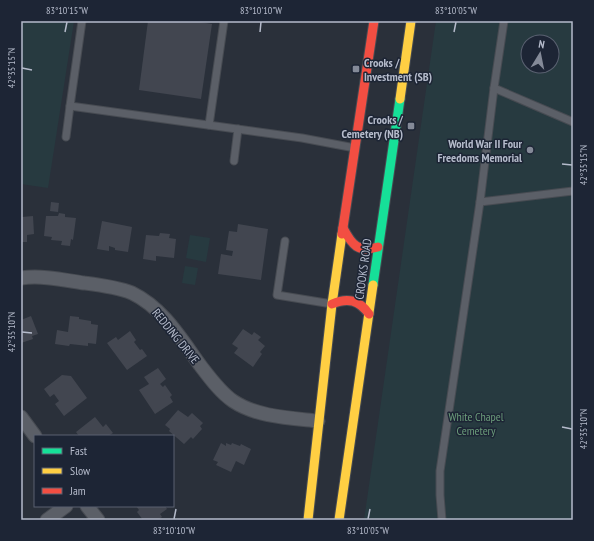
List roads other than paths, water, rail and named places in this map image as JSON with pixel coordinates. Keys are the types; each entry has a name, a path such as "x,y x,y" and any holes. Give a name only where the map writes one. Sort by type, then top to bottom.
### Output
{"main road":[{"path":"308,520 332,304 374,21"},
{"name":"CROOKS ROAD","path":"338,520 411,21"},
{"path":"343,228 349,240 356,246 367,249 378,247"},
{"path":"332,304 340,300 352,300 364,308 369,314"}],"street":[{"name":"REDDING DRIVE","path":"21,278 28,277 55,279 109,286 132,293 154,308 165,318 216,386 234,401 242,406 263,414 318,421"},
{"path":"21,417 34,435"},
{"path":"47,520 65,507"},
{"path":"88,507 98,520"}],"lane":[{"path":"66,137 82,21"},
{"path":"210,125 224,21"},
{"path":"442,520 440,471 480,202 504,21"},
{"path":"494,88 573,122"},
{"path":"70,106 302,138 356,148"},
{"path":"234,161 238,129"},
{"path":"480,202 573,191"},
{"path":"285,241 277,295 332,304"}],"place":[{"name":"Crooks / Investment (SB)","path":"356,69"},
{"name":"Crooks / Cemetery (NB)","path":"411,126"},
{"name":"World War II Four Freedoms Memorial","path":"530,150"}],"park label":[{"name":"White Chapel Cemetery","path":"476,423"}]}
